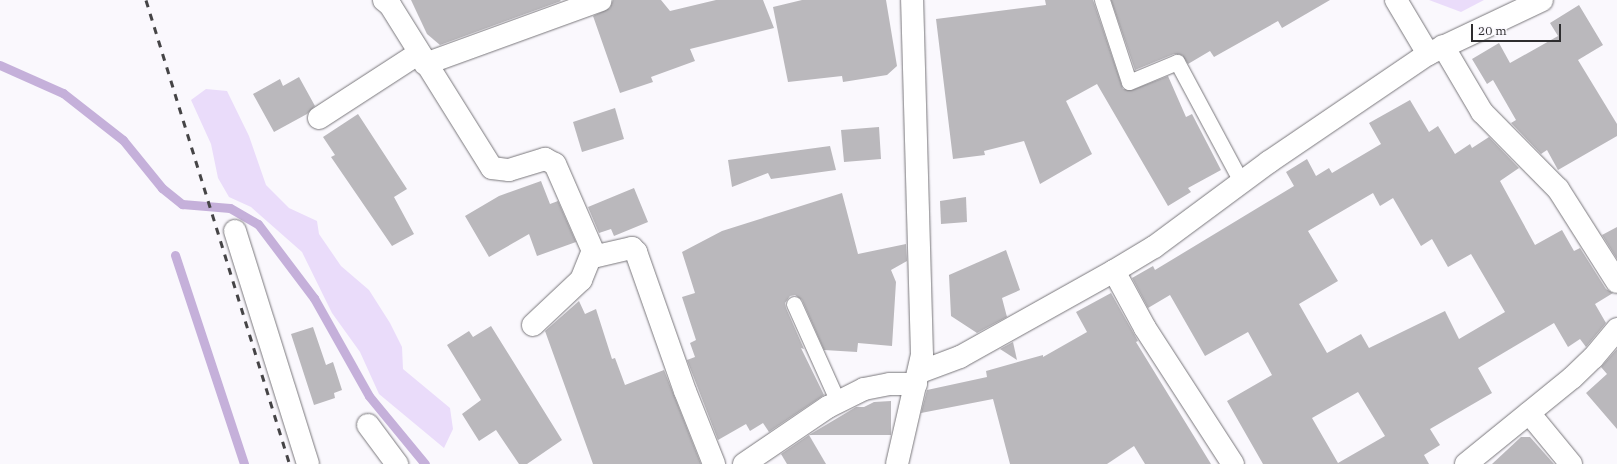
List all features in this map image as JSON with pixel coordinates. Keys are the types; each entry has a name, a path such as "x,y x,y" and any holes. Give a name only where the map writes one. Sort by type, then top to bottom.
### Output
{"street":[{"path":"384,0 390,5 492,168 509,170 545,159 555,164 593,251 597,256 632,248 636,252 685,391 714,464"},
{"path":"319,118 422,58 601,0"},
{"path":"897,464 918,378 922,355 912,0"},
{"path":"1396,0 1436,50 1482,112 1558,189 1617,282"},
{"path":"744,464 838,402 864,389 918,378 960,357 1114,271 1154,247 1242,183 1436,50 1542,0"},
{"path":"235,232 308,464"},
{"path":"533,324 581,280 593,251"},
{"path":"1114,271 1145,328 1232,464"},
{"path":"1466,464 1572,378 1617,329"},
{"path":"1529,413 1571,464"},
{"path":"368,425 397,464"}],"lane":[{"path":"1102,0 1129,82 1177,62 1242,183"},
{"path":"794,304 838,402"}],"shaded area":[{"path":"1429,0 1484,0 1461,12"},
{"path":"206,89 227,91 249,136 266,185 289,208 317,221 319,234 341,266 369,290 390,323 402,347 403,369 450,408 453,429 444,448 379,394 360,352 332,313 302,252 251,207 229,197 218,178 211,144 191,100"}],"building":[{"path":"411,0 561,1 440,45 427,34"},
{"path":"613,0 661,0 670,11 716,0 763,0 774,28 690,49 695,61 651,77 653,82 620,93 593,16 610,8"},
{"path":"802,0 886,0 897,66 887,75 843,82 842,76 788,82 773,7"},
{"path":"1045,0 1093,0 1123,89 1132,90 1168,76 1186,117 1192,114 1221,170 1188,188 1191,192 1168,206 1097,84 1066,101 1092,154 1040,184 1024,141 984,151 985,155 953,159 936,19 1046,5"},
{"path":"1111,0 1330,0 1282,28 1278,21 1214,57 1210,51 1188,64 1182,55 1174,54 1135,70"},
{"path":"1579,5 1603,45 1578,60 1617,124 1617,136 1558,170 1547,150 1541,154 1511,123 1516,120 1493,80 1487,84 1472,59 1499,43 1510,63 1558,36 1550,23"},
{"path":"299,77 315,106 307,114 274,132 253,94 280,79 283,86"},
{"path":"1410,100 1429,132 1438,126 1455,154 1470,144 1472,148 1489,137 1519,168 1500,181 1535,245 1562,230 1574,251 1580,248 1606,289 1613,293 1595,304 1606,323 1586,347 1580,339 1568,347 1554,323 1478,368 1492,393 1430,429 1440,445 1424,455 1429,464 1263,464 1227,401 1272,375 1248,332 1205,356 1170,295 1148,308 1132,278 1153,266 1155,270 1294,186 1286,172 1307,159 1316,176 1329,168 1332,173 1381,144 1369,123","holes":["1373,193 1380,206 1393,198 1421,246 1432,239 1448,267 1471,254 1505,312 1459,339 1445,311 1369,348 1361,334 1327,353 1299,304 1338,281 1308,231","1358,392 1385,436 1338,463 1312,418"]},
{"path":"615,108 624,139 582,152 573,122"},
{"path":"358,114 407,189 394,197 414,234 392,246 331,157 335,155 323,137"},
{"path":"879,127 881,159 844,162 841,130"},
{"path":"830,146 836,170 771,179 768,173 732,187 728,160"},
{"path":"541,181 550,204 558,201 576,242 537,256 529,234 489,257 465,216 499,196"},
{"path":"634,188 648,222 614,236 611,229 599,233 588,207"},
{"path":"842,193 858,254 906,244 907,261 891,270 896,282 892,346 858,343 857,352 824,350 802,300 795,295 790,296 785,303 786,308 804,349 801,348 824,395 769,432 763,423 750,431 746,424 718,440 687,360 695,357 690,343 696,340 682,297 695,293 682,252 722,231"},
{"path":"966,197 967,222 941,224 940,201"},
{"path":"1617,227 1617,259 1602,235"},
{"path":"1006,250 1020,290 1002,298 1007,317 977,333 951,316 949,275"},
{"path":"1111,293 1138,341 1136,342 1211,464 1145,464 1134,446 1107,464 1010,464 993,399 921,413 927,390 987,377 986,371 1043,355 1043,357 1087,332 1076,312"},
{"path":"579,301 585,314 596,309 612,359 615,358 625,385 664,370 701,464 593,464 545,331"},
{"path":"491,326 562,440 527,464 519,464 496,430 479,441 462,414 481,400 447,345 469,331 473,337"},
{"path":"313,327 326,365 333,362 342,390 334,393 335,398 314,405 291,334"},
{"path":"1013,342 1017,360 1000,349"},
{"path":"1617,349 1617,429 1586,393 1607,374 1601,367"},
{"path":"891,401 891,435 809,435 856,407 864,407 874,402"},
{"path":"809,435 826,464 787,464 781,454"},
{"path":"1521,437 1530,437 1554,464 1492,464"}],"waterway":[{"path":"0,65 63,93 123,140 162,188 182,204 230,208 258,224 314,298 369,396 425,464"},
{"path":"175,255 244,464"}],"railway":[{"path":"146,0 290,464"}]}
